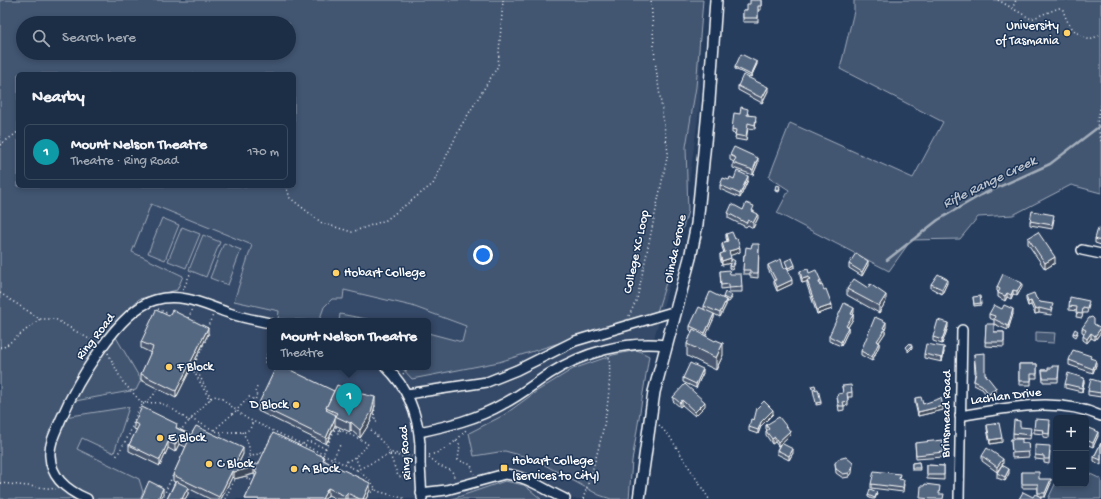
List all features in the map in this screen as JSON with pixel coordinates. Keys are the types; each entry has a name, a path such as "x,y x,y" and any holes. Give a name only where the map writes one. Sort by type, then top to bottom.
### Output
{"main road":[{"name":"Olinda Grove","path":"639,499 650,414 666,345 690,258 699,208 709,101 716,0"}],"street":[{"path":"1082,250 1101,254"},
{"name":"Ring Road","path":"87,499 69,491 59,481 53,470 50,457 50,444 73,392 105,350 126,319 145,304 156,300 180,298 196,301 245,318 267,322"},
{"path":"407,394 487,382 517,370 562,345 590,335 676,311"},
{"name":"Brinsmead Road","path":"959,499 962,330"},
{"path":"419,432 464,421 504,404 564,366 609,349 642,343 666,345"},
{"name":"Ring Road","path":"389,370 407,394 419,432 422,496"},
{"name":"Lachlan Drive","path":"960,416 1028,405 1073,407 1101,416"},
{"path":"422,496 496,475 513,475 528,480 565,499"}],"path":[{"path":"287,188 290,198 322,223 352,232 386,220 433,184 461,126 498,66 502,0"},
{"name":"College XC Loop","path":"623,327 637,298 668,153 655,61 651,0"},
{"path":"998,0 1031,19 1059,8 1063,10 1066,20 1077,35 1090,40 1101,34"},
{"path":"1012,9 1016,0"},
{"path":"1101,105 1097,122 1101,141"},
{"path":"0,145 16,133"},
{"path":"180,298 190,274"},
{"path":"0,293 40,319 55,319 88,337 105,350 115,371 122,381 143,404"},
{"path":"187,322 196,301"},
{"path":"152,306 173,315"},
{"path":"211,399 196,369 193,367 209,333 205,331 216,308"},
{"path":"0,347 4,347 40,319"},
{"path":"583,499 599,448 611,376 609,349"},
{"path":"267,354 265,363 267,364"},
{"path":"192,368 211,399"},
{"path":"214,430 236,411 249,397 255,400 257,396 255,392 257,387"},
{"path":"116,457 129,435 138,410 153,396 156,390"},
{"path":"181,435 177,433 211,399 216,396 221,398 236,411 253,421 357,470 370,480 377,491 406,499"},
{"path":"143,404 153,401 162,403 190,420 222,432 248,431 253,421"},
{"path":"370,403 375,404 374,416 377,423"},
{"path":"650,414 670,437 709,499"},
{"path":"427,455 445,449 456,441 467,430 464,421"},
{"path":"202,429 204,425"},
{"path":"321,460 337,425 349,431"},
{"path":"340,426 337,433 339,434 341,429"},
{"path":"323,453 335,427 367,443 367,446 355,457 344,463"},
{"path":"187,437 189,438 194,430 200,432"},
{"path":"371,430 384,443 390,454 396,474 401,478 408,479"},
{"path":"249,457 264,452 274,431"},
{"path":"213,438 221,435 222,432"},
{"path":"242,432 248,444 249,457 242,470"},
{"path":"303,444 308,441 325,448"},
{"path":"456,441 460,445 461,449 458,460 470,465 476,481"},
{"path":"328,468 340,445"},
{"path":"357,470 390,454 397,453 410,457"},
{"path":"390,454 407,459 414,456"},
{"path":"355,457 360,468"},
{"path":"434,461 440,466 452,471 457,487"},
{"path":"225,499 237,473 251,480"},
{"path":"162,499 173,474"},
{"path":"0,482 69,491"},
{"path":"368,495 375,489"}],"shaded area":[{"name":"Hobart College","path":"0,0 700,0 700,102 681,243 649,356 632,461 629,499 0,499"},
{"name":"Hobart College","path":"0,0 703,0 696,87 686,147 688,211 657,312 499,362 412,379 404,370 431,370 431,334 462,342 466,326 412,306 344,290 343,299 332,299 324,307 320,318 278,318 279,311 234,301 252,245 151,204 132,252 183,276 177,290 139,299 110,327 141,380 136,390 64,403 58,418 129,407 114,453 82,438 77,449 139,479 143,492 140,499 0,499"},
{"path":"854,0 1101,0 1101,193 1071,185 1013,215 978,217 960,239 911,240 889,271 777,213 789,190 769,177 790,123 913,178 943,122 840,69 854,11"},
{"path":"162,218 179,225 165,260 148,253"},
{"path":"182,227 200,234 186,268 168,261"},
{"path":"203,235 220,242 206,277 189,270"},
{"path":"224,243 241,250 228,285 210,278"},
{"path":"340,314 361,318 339,318"},
{"path":"1036,332 1055,333 1054,343 1036,342"},
{"path":"637,350 649,356 632,461 629,499 611,499 599,495 534,459 505,451 474,456 469,433 504,415 537,391 573,369 613,355"},
{"path":"1089,473 1101,479 1101,499 1048,499 1054,487 1089,487"},
{"path":"505,481 524,485 541,499 452,499"}],"building":[{"path":"750,0 761,0 761,6 758,6 758,18 743,18 743,10 747,10 747,4 750,4"},
{"path":"741,54 757,62 751,75 735,67"},
{"path":"743,75 768,87 762,98 738,86"},
{"path":"741,107 748,109 747,115 756,116 755,125 748,123 746,137 735,135 736,130 732,129 734,113 740,114"},
{"path":"734,147 758,158 753,170 733,163 736,158 730,155"},
{"path":"737,171 748,176 740,194 720,185 723,178 729,180 730,177 734,179"},
{"path":"776,185 780,186 779,190 775,189"},
{"path":"746,203 754,206 752,211 758,214 753,223 748,220 746,223 728,213 732,204 743,210"},
{"path":"1032,211 1054,215 1052,225 1030,221"},
{"path":"1098,228 1101,229 1101,241 1095,239"},
{"path":"732,232 735,239 737,238 740,248 729,251 731,258 722,261 720,254 725,252 722,243 728,241 726,234"},
{"path":"1038,232 1055,257 1045,263 1028,238"},
{"path":"752,244 759,244 758,273 750,273 750,270 743,270 746,247 751,248"},
{"path":"856,253 868,261 862,272 849,264"},
{"path":"792,258 795,265 788,268 785,261"},
{"path":"732,259 735,261 732,267 729,266"},
{"path":"781,259 784,269 787,267 792,280 777,287 774,280 776,280 768,265"},
{"path":"808,269 809,273 816,270 821,281 819,282 820,286 822,285 824,290 826,289 832,305 817,310 807,280 810,280 809,277 802,279 800,271"},
{"path":"729,270 730,274 741,274 742,287 729,288 729,284 721,285 720,271"},
{"path":"938,274 947,279 942,289 931,284"},
{"path":"1003,274 1022,283 1017,291 1013,290 1011,295 1007,293 1005,296 998,293 1000,289 997,287"},
{"path":"854,279 868,288 870,284 886,295 879,306 847,289"},
{"path":"710,292 726,300 720,313 704,306"},
{"path":"725,292 732,296 729,300 723,297"},
{"path":"1034,293 1040,302 1053,304 1051,311 1039,308 1035,310 1031,301 1028,302 1026,296"},
{"path":"980,296 981,303 974,304 973,297"},
{"path":"1070,297 1089,301 1087,309 1083,308 1082,314 1076,313 1077,307 1069,306"},
{"path":"844,303 854,308 851,314 853,315 846,326 848,327 841,342 829,336"},
{"path":"994,305 1002,309 1004,305 1013,309 1008,326 994,319 995,316 989,314"},
{"path":"699,307 714,314 705,333 690,326"},
{"name":"F Block","path":"156,310 169,316 172,310 208,328 176,391 141,374 153,347 141,342"},
{"path":"875,317 886,322 883,328 885,329 877,341 879,342 872,357 861,351"},
{"path":"1092,317 1094,319 1094,324 1101,328 1095,336 1091,333 1087,339 1083,336 1086,330 1082,328 1089,318"},
{"path":"938,320 948,323 942,340 933,337"},
{"path":"986,324 994,324 994,332 1004,332 1004,342 985,342"},
{"path":"693,329 715,341 716,340 723,343 716,358 687,344"},
{"path":"1075,329 1078,331 1076,334 1073,333"},
{"path":"910,343 912,346 908,350 906,347"},
{"path":"926,344 944,347 942,358 924,354"},
{"path":"1073,350 1091,356 1090,358 1096,360 1093,369 1069,360"},
{"path":"985,353 985,374 996,388 989,394 982,385 974,381 976,372 974,354"},
{"path":"690,363 703,369 696,384 683,378"},
{"path":"1019,364 1037,364 1037,374 1031,374 1031,381 1019,381"},
{"path":"1052,366 1059,366 1058,378 1043,378 1042,370 1048,370 1048,368 1052,368"},
{"name":"D Block","path":"275,370 290,370 334,391 326,410 336,415 326,438 258,405"},
{"path":"1068,373 1084,378 1082,388 1065,384"},
{"path":"1091,379 1101,382 1101,393 1088,391"},
{"path":"685,384 705,402 695,412 682,400 680,403 673,397"},
{"path":"337,385 351,391 352,395 357,396 358,393 375,397 371,413 360,430 351,422 350,423 335,416 337,413 326,408"},
{"path":"815,385 816,388 812,389 811,386"},
{"path":"851,385 852,392 847,393 848,401 843,402 844,406 839,406 837,397 838,394 843,393 842,386"},
{"path":"818,389 821,402 816,403 813,390"},
{"path":"921,397 923,404 941,398 943,406 918,412 915,398"},
{"path":"764,401 773,410 761,422 758,430 749,427 751,419 754,420 757,408"},
{"path":"142,407 177,424 176,428 191,435 196,426 243,448 233,467 258,465 273,433 324,457 323,460 370,483 363,499 347,493 345,496 328,488 322,499 245,499 257,473 255,472 257,469 254,467 234,472 232,471 219,497 173,475 188,442 179,438 175,445 168,442 160,460 129,445 139,425 134,423"},
{"path":"779,417 790,431 778,442 775,437 772,439 766,431 769,429 766,425"},
{"path":"1035,419 1050,420 1049,434 1043,433 1044,430 1034,429"},
{"path":"1014,420 1020,421 1020,427 1031,428 1030,435 1013,433"},
{"path":"999,423 1002,438 990,440 987,425"},
{"path":"1089,428 1098,432 1093,443 1089,441"},
{"path":"1011,439 1022,439 1022,443 1028,443 1029,452 1012,453"},
{"path":"942,440 944,452 916,455 915,443"},
{"path":"781,443 793,449 789,456 777,450"},
{"path":"1101,443 1101,460 1094,457"},
{"path":"1035,445 1050,446 1049,459 1044,459 1044,456 1035,455"},
{"path":"987,448 1003,459 997,467 982,456"},
{"path":"846,457 853,463 852,469 849,473 843,474 836,469 835,463 838,459"},
{"path":"919,462 920,468 912,468 912,463"},
{"path":"927,465 944,466 944,475 927,475"},
{"path":"1002,465 1009,469 1005,477 997,473"},
{"path":"874,471 900,474 899,479 904,480 903,488 871,484"},
{"path":"1022,472 1039,472 1039,479 1051,479 1045,493 1038,493 1038,484 1022,484"},
{"path":"149,481 163,488 158,499 141,499"},
{"path":"176,481 188,487 182,499 167,499"},
{"path":"925,484 940,486 939,494 944,494 943,499 920,498 921,486 924,486"},
{"path":"870,489 877,492 875,498 868,495"},
{"path":"1023,492 1033,497 1035,494 1041,497 1040,499 1019,499"}],"waterway":[{"name":"Rifle Range Creek","path":"887,260 938,220 981,195 1050,164 1101,125"}],"place":[{"name":"University of Tasmania","path":"1067,33"},
{"name":"Hobart College","path":"336,273"},
{"name":"F Block","path":"169,367"},
{"name":"D Block","path":"296,405"},
{"name":"Mount Nelson Theatre","path":"349,416"},
{"name":"E Block","path":"160,438"},
{"name":"C Block","path":"209,464"},
{"name":"Hobart College (services to City)","path":"504,468"},
{"name":"A Block","path":"294,469"}]}
